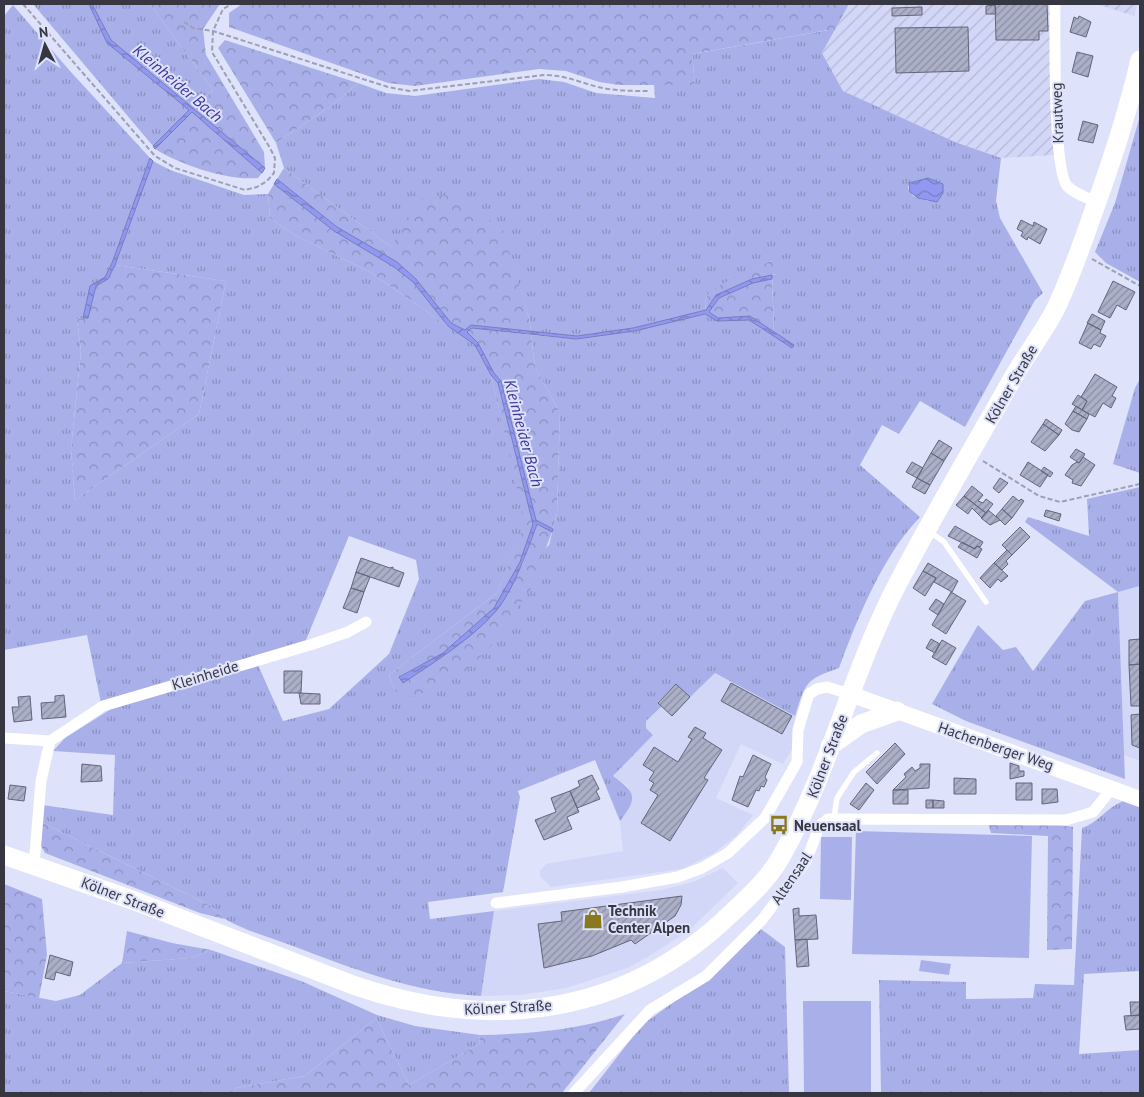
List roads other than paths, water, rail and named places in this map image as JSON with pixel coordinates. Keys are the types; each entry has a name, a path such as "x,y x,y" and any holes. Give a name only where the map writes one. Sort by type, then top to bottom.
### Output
{"main road":[{"name":"Kölner Straße","path":"4,855 135,901 278,958 388,997 457,1010 490,1011 565,1004 619,987 665,966 710,932 753,893 780,860 796,830 806,810 878,624 928,530 1054,312 1097,202 1118,139 1140,60"},
{"path":"830,746 862,724 897,711"}],"street":[{"name":"Krautweg","path":"1055,4 1059,158 1067,185 1076,193 1097,202"},
{"name":"Kleinheide","path":"50,741 104,706 310,645 348,632 366,622"},
{"name":"Kölner Straße","path":"496,903 622,887 678,877 702,868 728,853 765,818 797,762 798,730 809,694 816,689 828,687 850,694"},
{"name":"Hachenberger Weg","path":"850,694 1140,799"},
{"path":"4,738 50,741 40,781 34,864"},
{"path":"834,818 1066,820 1093,812 1112,788"},
{"name":"Altensaal","path":"574,1093 650,1010 706,976 762,920 806,861 820,825 834,818"}],"lane":[{"path":"928,530 944,542 986,602"},
{"path":"834,818 837,798 854,772 877,753"}],"water":[{"path":"89,4 92,4 111,40 265,168 262,173 192,112 155,149 153,146 189,110 107,43"},
{"path":"150,158 153,161 115,265 108,279 96,286 88,318 83,318 90,286 105,277 112,263"},
{"path":"928,178 943,184 943,193 937,202 918,198 910,192 909,183"},
{"path":"277,179 337,227 397,262 416,279 451,323 465,330 471,325 577,336 633,328 706,310 716,295 752,279 772,275 772,279 753,283 719,298 709,312 718,318 750,316 794,345 792,348 749,320 717,321 705,314 635,331 576,339 472,328 467,332 478,343 494,373 501,381 536,520 553,529 552,532 537,524 520,569 502,603 487,621 452,650 403,683 399,677 443,653 494,608 520,562 533,524 498,383 491,375 475,345 448,326 413,282 394,267 334,231 274,184"}],"place":[{"name":"Neuensaal","path":"779,825"},
{"name":"Technik Center Alpen","path":"593,919"}],"water label":[{"name":"Kleinheider Bach","path":"178,83"},
{"name":"Kleinheider Bach","path":"524,433"}]}
